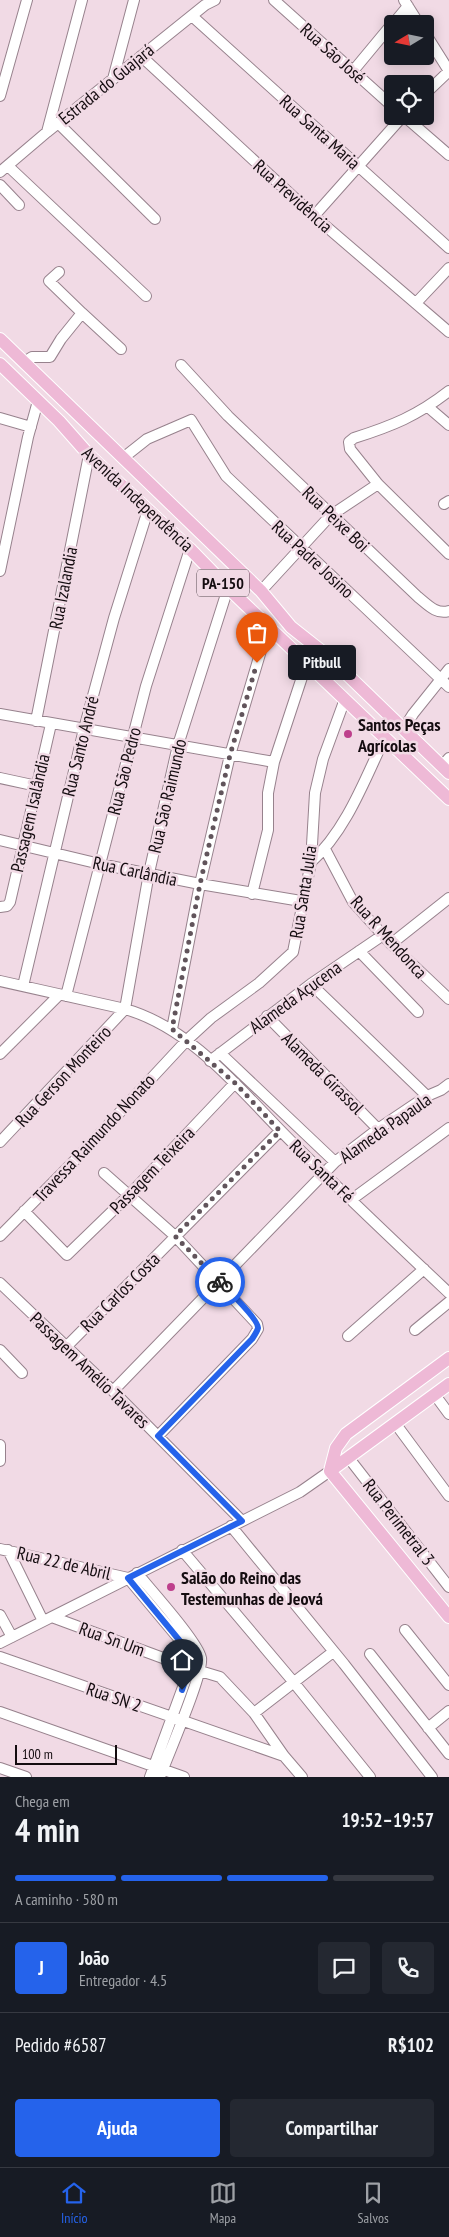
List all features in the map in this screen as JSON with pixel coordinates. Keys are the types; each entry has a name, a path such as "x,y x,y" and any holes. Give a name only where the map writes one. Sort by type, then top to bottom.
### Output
{"main road":[{"name":"Avenida Independência","path":"0,339 261,591 291,626 329,657 403,730 447,766"},
{"name":"Avenida Independência","path":"0,364 59,421 89,455 190,549 268,627 346,699 449,799"},
{"path":"59,421 71,408"},
{"path":"330,1471 336,1448 346,1434 449,1358"},
{"path":"330,1471 449,1384"},
{"path":"341,1441 343,1453 348,1458"},
{"path":"330,1471 449,1617"}],"street":[{"path":"0,96 27,0"},
{"path":"47,132 82,0"},
{"path":"113,79 134,0"},
{"name":"Estrada do Guajará","path":"4,169 141,56 192,16 216,0"},
{"name":"Rua São José","path":"274,0 384,99"},
{"path":"399,15 406,3 413,15"},
{"name":"Rua Santa Maria","path":"192,16 449,248"},
{"path":"353,71 384,35"},
{"path":"434,47 449,71 434,85"},
{"name":"Rua Previdência","path":"141,56 314,216 449,332"},
{"path":"58,123 155,219"},
{"path":"314,216 395,125"},
{"path":"414,125 449,155"},
{"path":"4,169 107,259 146,296"},
{"path":"0,185 19,205"},
{"path":"416,302 449,268"},
{"path":"59,272 49,281 121,349"},
{"path":"24,362 32,357 50,357 61,339 82,313"},
{"name":"Rua Peixe Boi","path":"181,365 228,416 330,516 430,607 442,612 449,610"},
{"path":"449,391 428,407 406,420 354,438 349,442 350,449 378,484 449,554"},
{"path":"0,571 38,401"},
{"path":"428,407 449,426"},
{"path":"0,418 31,427"},
{"name":"Rua Padre Josino","path":"123,458 147,439 191,420 226,476 449,687"},
{"name":"Rua Izalandia","path":"36,721 89,455"},
{"path":"261,591 330,516 378,484"},
{"name":"Rua Santo André","path":"23,986 53,852 84,729 114,618 148,510"},
{"name":"Rua São Pedro","path":"63,996 100,864 146,686 190,549"},
{"name":"Rua São Raimundo","path":"125,1009 149,873 178,744 228,588"},
{"path":"172,1029 200,884 230,755 268,627"},
{"path":"252,894 268,830 268,793 274,762 307,662"},
{"path":"403,730 413,714 449,669"},
{"name":"Rua Santa Julia","path":"187,1040 211,1018 259,983 293,952 311,862 315,793 322,760 346,699"},
{"path":"0,714 274,762"},
{"name":"Passagem Isalândia","path":"0,907 7,906 10,902 51,724"},
{"path":"311,862 325,849 342,823 385,737"},
{"path":"0,778 37,786"},
{"name":"Rua Carlândia","path":"0,840 100,864 252,894 302,901"},
{"name":"Rua R Mendonca","path":"325,849 353,902 391,944 446,997"},
{"path":"391,944 449,898"},
{"name":"Alameda Açucena","path":"210,1061 267,1016 383,935"},
{"path":"359,951 418,1012"},
{"name":"Rua Santa Fé","path":"0,981 141,1013 172,1029 235,1083 280,1131 449,1293"},
{"path":"311,984 427,1096"},
{"path":"0,1054 63,996"},
{"name":"Rua Gerson Monteiro","path":"0,1142 125,1009"},
{"name":"Alameda Girassol","path":"267,1016 378,1129"},
{"name":"Travessa Raimundo Nonato","path":"0,1236 83,1152 187,1040"},
{"path":"220,1053 335,1162"},
{"name":"Passagem Teixeira","path":"24,1211 67,1255 130,1194 235,1083"},
{"name":"Alameda Papaula","path":"113,1391 335,1162 378,1129 427,1096 449,1084"},
{"path":"351,1200 449,1128"},
{"name":"Rua Carlos Costa","path":"67,1346 280,1131"},
{"path":"104,1173 130,1194 175,1236 252,1316 257,1324 258,1329 252,1339 158,1436"},
{"path":"348,1336 363,1325 424,1269"},
{"name":"Passagem Amélio Tavares","path":"0,1283 113,1391 242,1521"},
{"path":"415,1330 449,1302"},
{"path":"0,1350 22,1373"},
{"path":"435,1395 449,1414"},
{"path":"395,1423 449,1496"},
{"path":"0,1461 1,1446"},
{"name":"Rua Perimetral 3","path":"348,1458 449,1587"},
{"path":"0,1643 300,1492 330,1471"},
{"path":"231,1526 432,1777"},
{"path":"4,1549 48,1619"},
{"name":"Rua 22 de Abril","path":"4,1549 133,1575"},
{"path":"182,1550 370,1777"},
{"path":"133,1575 189,1652 195,1669 159,1771 150,1777"},
{"path":"0,1615 12,1637"},
{"name":"Rua Sn Um","path":"48,1619 220,1676 254,1713 284,1756 302,1777"},
{"path":"405,1630 449,1686"},
{"path":"254,1713 333,1652"},
{"path":"370,1654 449,1754"},
{"name":"Rua SN 2","path":"0,1657 284,1756"},
{"path":"428,1728 449,1711"},
{"path":"0,1712 159,1771 184,1777"},
{"path":"0,1768 26,1777"}],"way so far":[{"path":"220,1282 175,1236 280,1131 235,1083 172,1029 200,884 230,755 257,663"}],"place":[{"name":"Pitbull","path":"257,663"},
{"name":"Santos Peças Agrícolas","path":"348,734"},
{"name":"Salão do Reino das Testemunhas de Jeová","path":"171,1587"}],"route":[{"path":"182,1690 190,1668 191,1657 189,1652 128,1578 242,1521 158,1436 252,1339 258,1329 252,1316 220,1282"}]}
